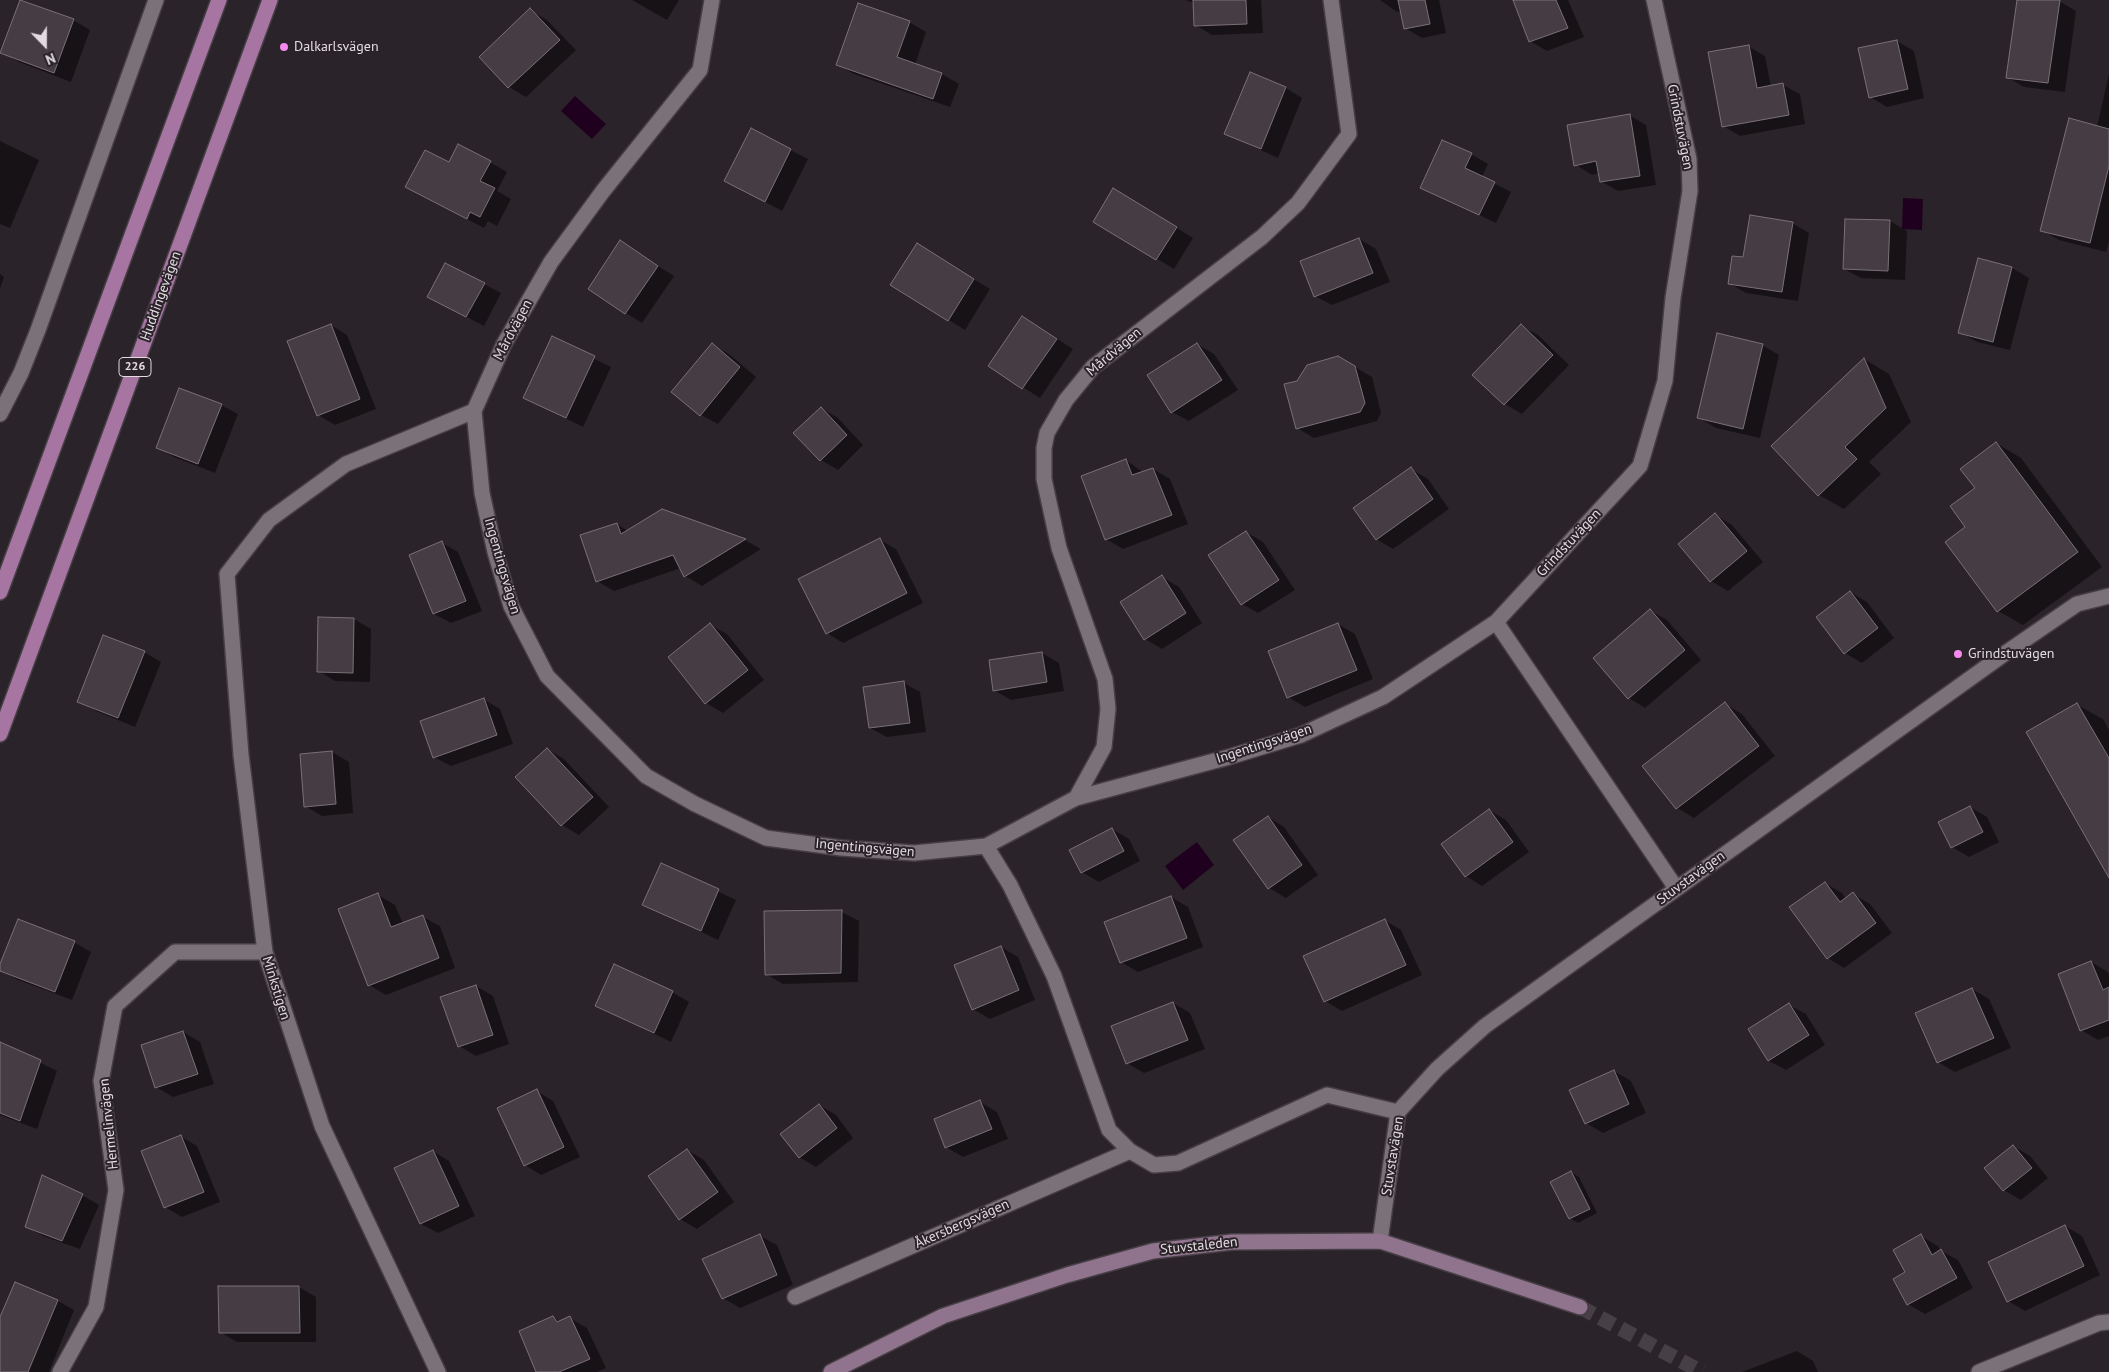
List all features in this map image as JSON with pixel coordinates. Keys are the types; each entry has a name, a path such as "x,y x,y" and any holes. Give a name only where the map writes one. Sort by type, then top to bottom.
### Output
{"main road":[{"path":"0,592 219,0"},
{"name":"Huddingevägen","path":"0,734 270,0"}],"street":[{"path":"0,414 21,373 38,330 156,0"},
{"name":"Mårdvägen","path":"474,411 504,344 551,262 603,190 700,70 712,0"},
{"name":"Mårdvägen","path":"1076,798 1104,747 1108,709 1106,679 1059,548 1044,479 1044,448 1047,434 1066,400 1093,367 1262,237 1298,203 1349,134 1331,0"},
{"name":"Grindstuvägen","path":"1496,622 1640,466 1665,381 1674,298 1690,191 1689,159 1654,0"},
{"name":"Minkstigen","path":"438,1372 322,1126 265,952 241,755 227,574 270,520 346,464 474,411"},
{"name":"Ingentingsvägen","path":"474,411 482,493 495,552 511,606 547,676 646,776 695,804 766,838 841,848 914,853 986,846 1076,798 1229,757 1301,734 1383,697 1496,622"},
{"name":"Stuvstavägen","path":"1380,1241 1398,1112 1437,1069 1485,1026 1978,672 2077,604 2109,596"},
{"path":"1496,622 1676,888"},
{"path":"986,846 1010,885 1054,976 1108,1130 1130,1151 1154,1165 1178,1163 1327,1095 1398,1112"},
{"name":"Hermelinvägen","path":"60,1372 96,1306 116,1190 101,1081 115,1006 175,952 265,952"},
{"name":"Åkersbergsvägen","path":"795,1297 1130,1151"},
{"name":"Stuvstaleden","path":"831,1372 943,1316 1067,1275 1152,1251 1232,1242 1380,1241 1580,1308"},
{"path":"1979,1372 2099,1323 2109,1322"}],"shaded area":[{"path":"575,96 606,124 592,139 561,111"},
{"path":"1903,198 1923,199 1922,230 1902,229"},
{"path":"1197,842 1214,865 1183,890 1165,866"}],"building":[{"path":"20,0 74,19 54,73 0,53"},
{"path":"1193,0 1246,0 1247,24 1194,26"},
{"path":"1398,0 1425,0 1430,24 1404,29"},
{"path":"1513,0 1556,0 1568,28 1529,42"},
{"path":"2017,0 2060,0 2048,83 2006,78"},
{"path":"858,3 910,21 897,57 942,73 933,99 836,65"},
{"path":"530,8 560,40 508,88 479,57"},
{"path":"1897,40 1908,89 1869,98 1858,48"},
{"path":"1749,45 1757,88 1783,83 1789,115 1722,127 1708,52"},
{"path":"1250,72 1286,87 1261,149 1224,134"},
{"path":"1630,114 1640,176 1600,182 1596,161 1574,166 1567,125"},
{"path":"2069,118 2109,129 2109,166 2090,243 2040,231"},
{"path":"751,128 791,149 765,202 724,181"},
{"path":"1442,140 1472,153 1465,168 1495,182 1479,215 1420,188"},
{"path":"458,144 491,161 480,181 495,188 480,217 470,212 467,219 405,187 425,150 449,162"},
{"path":"1113,188 1177,227 1156,260 1093,222"},
{"path":"1750,215 1793,222 1782,292 1728,284 1732,256 1743,257"},
{"path":"1845,219 1890,220 1888,271 1843,269"},
{"path":"1359,238 1373,273 1314,297 1300,261"},
{"path":"620,240 658,266 625,314 588,289"},
{"path":"917,243 974,279 948,321 890,285"},
{"path":"1978,258 2012,267 1993,342 1958,333"},
{"path":"445,263 485,283 466,317 427,297"},
{"path":"1022,316 1057,339 1022,389 988,366"},
{"path":"331,324 360,399 317,416 287,341"},
{"path":"1521,324 1553,355 1504,405 1472,375"},
{"path":"1717,333 1763,344 1743,429 1697,418"},
{"path":"552,336 595,356 566,418 523,398"},
{"path":"712,343 740,367 700,416 671,392"},
{"path":"1197,343 1222,380 1171,413 1147,375"},
{"path":"1338,356 1355,366 1365,403 1360,412 1296,429 1284,384 1297,381 1307,365"},
{"path":"1864,358 1886,408 1845,447 1857,459 1818,496 1771,446"},
{"path":"179,388 222,404 198,464 156,448"},
{"path":"821,407 847,435 820,461 793,433"},
{"path":"1996,442 2078,552 1997,612 1945,542 1965,527 1950,506 1975,488 1960,469"},
{"path":"1126,459 1132,475 1153,468 1172,515 1105,540 1081,476"},
{"path":"1411,467 1433,499 1376,540 1353,508"},
{"path":"662,509 746,539 684,577 673,555 596,582 580,535 617,523 621,534"},
{"path":"1715,513 1747,551 1710,582 1678,544"},
{"path":"1246,531 1279,580 1241,605 1208,555"},
{"path":"880,538 907,593 826,634 798,579"},
{"path":"442,541 466,601 433,614 409,555"},
{"path":"1162,575 1186,613 1144,640 1120,602"},
{"path":"1850,591 1878,628 1844,654 1816,617"},
{"path":"1650,609 1685,650 1628,699 1593,658"},
{"path":"318,617 354,618 353,673 317,672"},
{"path":"710,623 748,670 705,704 668,657"},
{"path":"1338,623 1357,670 1287,698 1268,651"},
{"path":"103,635 145,651 118,718 77,702"},
{"path":"1042,652 1047,682 993,691 989,660"},
{"path":"904,681 910,723 869,728 863,687"},
{"path":"484,698 497,735 433,758 420,721"},
{"path":"1725,702 1759,746 1676,809 1642,766"},
{"path":"2077,703 2109,758 2109,878 2026,732"},
{"path":"547,748 593,797 561,826 515,777"},
{"path":"332,751 336,804 304,807 300,754"},
{"path":"1970,806 1983,832 1951,848 1938,822"},
{"path":"1489,809 1513,842 1465,877 1441,844"},
{"path":"1268,816 1302,865 1268,889 1233,840"},
{"path":"1112,828 1124,851 1081,873 1069,850"},
{"path":"661,863 719,889 701,931 642,905"},
{"path":"1825,882 1840,902 1853,892 1876,923 1827,959 1789,907"},
{"path":"378,893 391,927 423,915 439,958 368,986 338,909"},
{"path":"1171,896 1187,938 1120,963 1104,922"},
{"path":"842,910 841,973 765,975 764,911"},
{"path":"18,919 75,941 55,992 0,971 0,964"},
{"path":"1385,919 1406,965 1324,1002 1303,956"},
{"path":"1001,946 1019,990 972,1010 954,965"},
{"path":"2091,961 2103,990 2109,987 2109,1020 2080,1031 2058,974"},
{"path":"614,964 673,991 654,1033 595,1006"},
{"path":"476,985 493,1035 458,1047 440,997"},
{"path":"1972,988 1994,1038 1937,1063 1915,1013"},
{"path":"1173,1002 1188,1040 1126,1064 1111,1026"},
{"path":"1789,1003 1809,1035 1768,1061 1748,1029"},
{"path":"183,1031 198,1074 155,1088 141,1045"},
{"path":"0,1042 41,1060 20,1121 0,1113"},
{"path":"1614,1070 1629,1104 1585,1124 1569,1090"},
{"path":"537,1089 564,1147 524,1166 497,1108"},
{"path":"980,1100 992,1129 945,1148 934,1119"},
{"path":"819,1104 837,1128 799,1158 780,1134"},
{"path":"181,1135 204,1192 164,1208 141,1151"},
{"path":"2013,1145 2032,1168 2003,1191 1984,1168"},
{"path":"687,1149 718,1192 679,1220 648,1176"},
{"path":"433,1150 459,1206 420,1224 394,1168"},
{"path":"1571,1171 1590,1209 1569,1219 1550,1182"},
{"path":"42,1175 83,1194 62,1241 25,1227"},
{"path":"2065,1225 2084,1266 2007,1302 1988,1262"},
{"path":"760,1234 777,1275 722,1299 702,1259"},
{"path":"1921,1234 1932,1255 1941,1249 1957,1278 1907,1305 1893,1279 1905,1272 1893,1250"},
{"path":"15,1282 58,1300 28,1372 0,1372 0,1317"},
{"path":"218,1286 299,1286 300,1333 219,1333"},
{"path":"553,1316 557,1322 570,1316 590,1359 559,1372 536,1372 519,1331"}],"tunnel":[{"path":"1580,1307 1702,1372"}],"place":[{"name":"Dalkarlsvägen","path":"284,47"},
{"name":"Grindstuvägen","path":"1958,654"}]}
